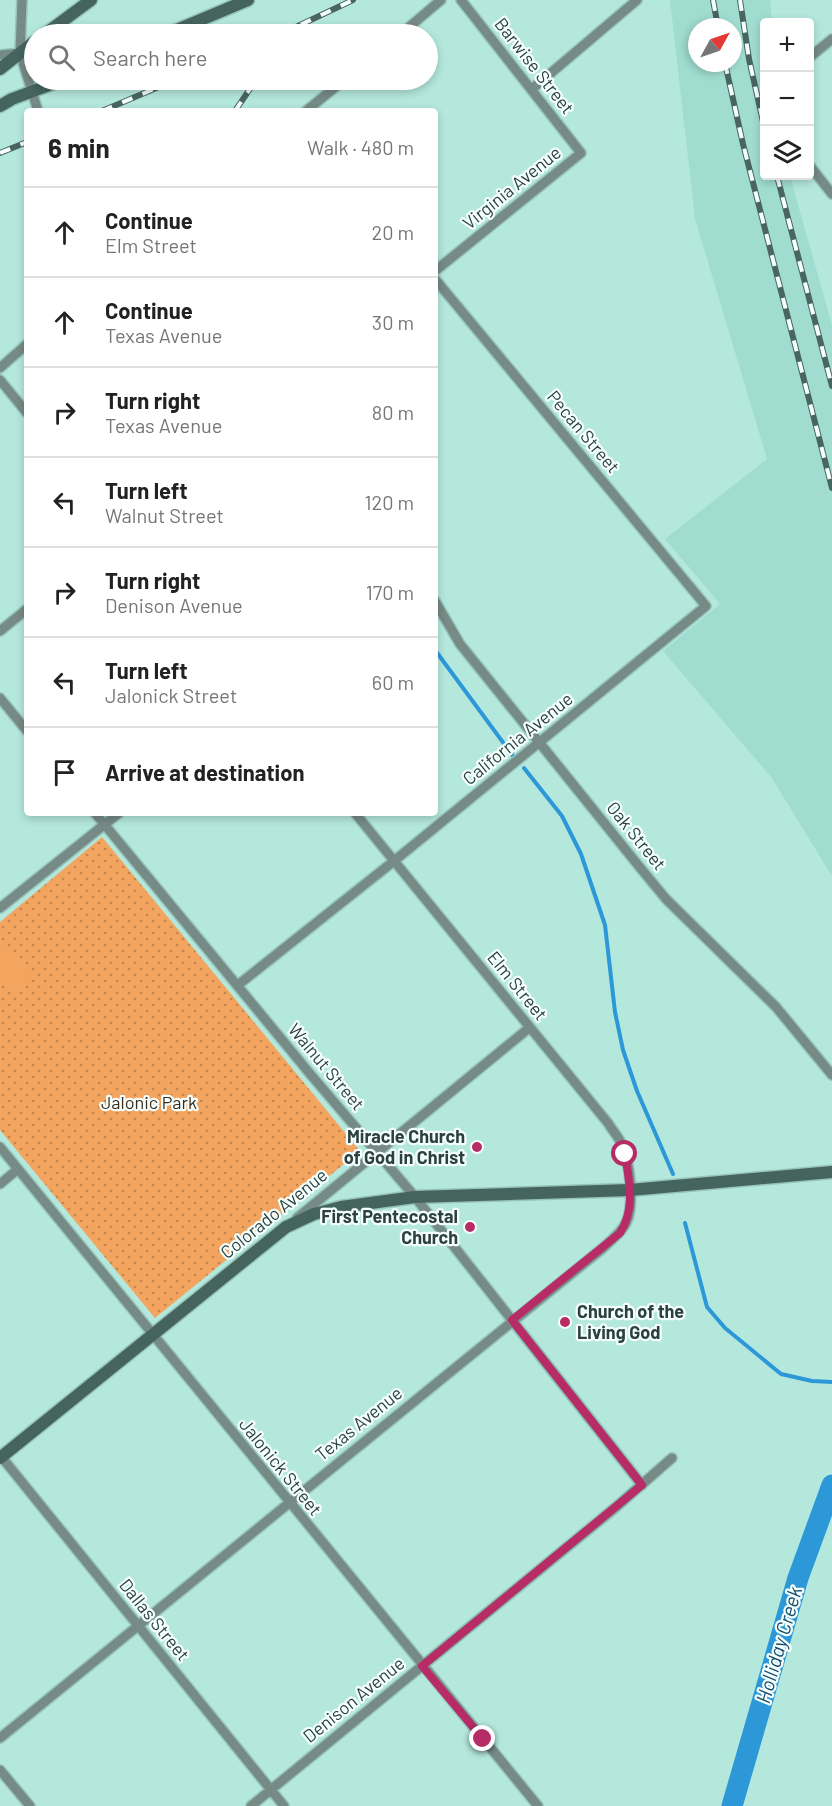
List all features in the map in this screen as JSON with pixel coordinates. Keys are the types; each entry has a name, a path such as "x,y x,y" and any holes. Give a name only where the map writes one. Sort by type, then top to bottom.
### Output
{"street":[{"path":"22,0 20,53 24,66"},
{"path":"59,24 91,0"},
{"path":"193,24 248,0"},
{"path":"413,24 441,0"},
{"name":"Barwise Street","path":"461,0 581,153"},
{"path":"531,89 637,0"},
{"path":"814,54 832,39"},
{"path":"0,69 24,50"},
{"path":"0,55 20,53"},
{"path":"310,108 332,90"},
{"path":"0,106 32,91 37,108"},
{"name":"Virginia Avenue","path":"438,269 581,153"},
{"path":"814,171 832,194"},
{"name":"Pecan Street","path":"438,283 706,606"},
{"path":"0,368 24,347"},
{"path":"0,380 24,409"},
{"name":"Oak Street","path":"438,606 460,644 666,898 776,1006 832,1076"},
{"name":"California Avenue","path":"238,985 540,743 706,606"},
{"path":"0,631 24,611"},
{"path":"0,698 24,727"},
{"name":"Walnut Street","path":"97,816 415,1197 642,1485"},
{"path":"0,908 115,816"},
{"name":"Elm Street","path":"357,816 608,1123 625,1154 630,1190"},
{"name":"Colorado Avenue","path":"0,1457 529,1028"},
{"name":"Jalonick Street","path":"0,1147 288,1503 538,1806"},
{"path":"0,1184 18,1169"},
{"path":"286,1227 314,1214 341,1207 415,1197 630,1190 832,1172"},
{"name":"Texas Avenue","path":"0,1738 620,1233 627,1222 630,1190"},
{"name":"Dallas Street","path":"0,1457 284,1806"},
{"name":"Denison Avenue","path":"251,1806 672,1458"},
{"path":"0,1770 30,1806"}],"shaded area":[{"path":"670,0 770,0 772,18 760,18 760,180 791,180 832,325 832,876 771,777 663,651 720,604 665,539 767,459 695,219"}],"green space":[{"name":"Jalonic Park","path":"102,837 360,1151 155,1318 0,1130 0,922"},
{"path":"0,939 32,977 14,992 0,976"}],"waterway":[{"path":"438,654 513,756"},
{"path":"524,768 562,816 581,854 605,925 615,1012 623,1050 637,1091 673,1174"},
{"path":"685,1223 707,1307 725,1328 781,1374 812,1381 832,1382"},
{"name":"Holliday Creek","path":"732,1806 798,1578 832,1485"}],"railway":[{"path":"302,24 353,0"},
{"path":"713,0 716,18"},
{"path":"740,0 749,59 760,108"},
{"path":"727,72 743,144 832,488"},
{"path":"109,108 151,90"},
{"path":"237,108 249,90"},
{"path":"0,153 24,143"},
{"path":"778,180 832,386"}],"place":[{"name":"Miracle Church of God in Christ","path":"477,1147"},
{"name":"First Pentecostal Church","path":"470,1227"},
{"name":"Church of the Living God","path":"565,1322"}],"route":[{"path":"483,1739 422,1666 642,1485 512,1320 620,1233 627,1222 629,1212 630,1190 625,1154"}]}
